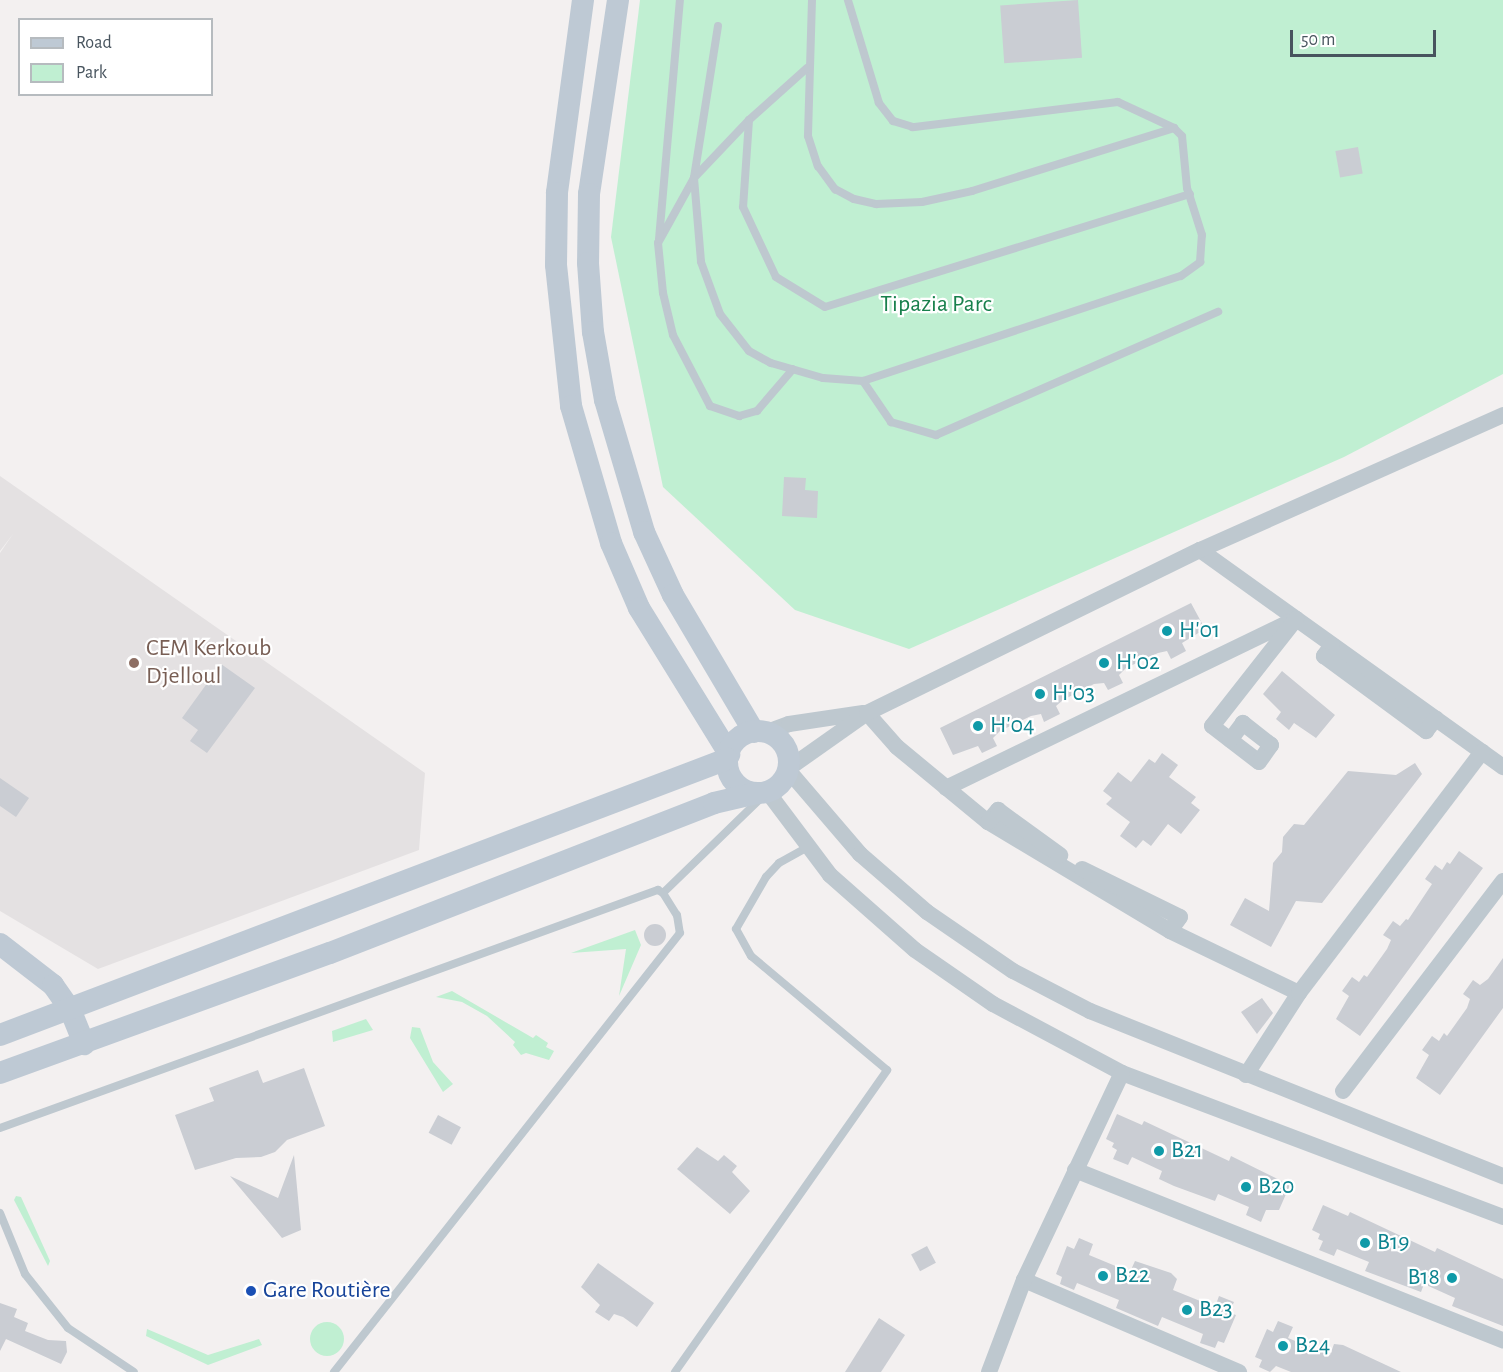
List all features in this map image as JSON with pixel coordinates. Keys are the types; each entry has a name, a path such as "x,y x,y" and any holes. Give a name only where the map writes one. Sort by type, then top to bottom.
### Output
{"street":[{"path":"583,0 556,193 561,336 572,406 611,543 639,608 728,757 732,779 747,791 762,792 810,846 830,875 915,950 993,1004 1122,1073 1503,1217"},
{"path":"618,0 589,194 589,275 604,400 644,532 673,595 760,732 782,742 788,769 860,854 927,912 1013,971 1090,1011 1503,1176"},
{"path":"0,1073 330,953 714,803 777,787 788,769 867,713 1200,550 1503,415"},
{"path":"1200,550 1332,645 1324,656 1426,731 1436,718 1503,767"},
{"path":"1230,740 1212,726 1296,619"},
{"path":"946,788 1296,619"},
{"path":"0,1035 728,757 738,739 789,724 867,713"},
{"path":"867,713 897,747 988,822 998,810 1093,875 1180,917 1170,931 1299,993"},
{"path":"1246,1075 1299,993 1482,752"},
{"path":"1343,1091 1503,881"},
{"path":"0,944 53,985 69,1009 84,1044"},
{"path":"990,1372 1024,1280 1122,1073"},
{"path":"1075,1170 1503,1340"},
{"path":"1024,1280 1239,1372"}],"lane":[{"path":"680,0 658,243 663,293 673,335 710,406 739,416 757,411 794,369"},
{"path":"812,0 807,68 808,136 818,166 835,189 854,199 876,204 922,202 972,191 1174,128"},
{"path":"717,26 694,178 701,262 720,314 749,351 771,363 823,378 863,381 1181,276 1200,262 1202,235 1192,210 1182,136 1174,128 1118,102 913,127 893,121 879,103 848,0"},
{"path":"658,243 694,178 749,120 807,68"},
{"path":"749,120 743,207 776,277 825,307 1190,194"},
{"path":"863,381 891,422 936,435 1218,312"},
{"path":"663,893 762,792"},
{"path":"675,1372 887,1070 751,956 736,929 766,877 779,864 810,846"},
{"path":"0,1128 658,890 663,893 677,915 680,933 334,1372"},
{"path":"0,1213 25,1274 68,1328 134,1372"}],"shaded area":[{"name":"CEM Kerkoub Djelloul","path":"0,476 425,773 419,850 98,969 0,911 0,553 13,534 0,551"}],"green space":[{"name":"Tipazia Parc","path":"640,0 1503,0 1503,374 1344,457 909,649 795,610 663,487 611,237"},
{"path":"635,930 641,945 619,996 626,949 571,953"},
{"path":"452,991 533,1038 536,1035 548,1043 546,1047 554,1051 549,1060 526,1053 521,1055 513,1045 515,1042 487,1016 462,1002 436,997"},
{"path":"366,1019 373,1030 333,1042 332,1031"},
{"path":"412,1027 420,1028 433,1062 453,1084 443,1092 410,1038"},
{"path":"16,1196 21,1197 50,1261 48,1266 14,1200"},
{"path":"327,1322 339,1327 344,1339 339,1351 327,1356 315,1351 310,1339 315,1327"},
{"path":"147,1329 208,1355 259,1339 262,1345 208,1365 146,1336"}],"building":[{"path":"1078,0 1082,58 1004,63 1000,5"},
{"path":"1358,147 1363,174 1340,178 1335,151"},
{"path":"784,477 806,478 805,490 818,491 817,518 782,516"},
{"path":"1191,603 1205,629 1182,643 1186,651 1171,659 1167,651 1158,653 1126,668 1119,675 1123,683 1108,690 1104,683 1094,684 1063,700 1056,706 1060,714 1044,722 1041,714 1031,716 1000,731 993,738 997,746 982,753 978,746 953,755 940,728"},
{"path":"221,664 255,688 207,753 190,741 198,730 182,718"},
{"path":"1282,671 1335,715 1316,738 1294,723 1289,730 1276,719 1281,712 1263,694"},
{"path":"1162,753 1178,765 1169,777 1196,797 1191,803 1200,810 1181,834 1168,824 1151,846 1143,840 1136,848 1120,836 1130,822 1106,804 1112,798 1103,791 1118,772 1131,782 1149,759 1155,763"},
{"path":"1415,763 1422,774 1322,903 1296,901 1271,947 1230,925 1245,898 1269,911 1273,863 1282,852 1283,837 1294,824 1304,825 1348,771 1396,775"},
{"path":"0,778 29,798 16,817 0,806"},
{"path":"1459,851 1483,868 1360,1036 1336,1019 1349,996 1342,991 1352,977 1359,982 1364,975 1367,977 1387,949 1391,940 1383,935 1393,921 1400,926 1406,919 1408,920 1432,884 1425,879 1435,865 1442,870 1447,862 1450,864"},
{"path":"655,924 663,927 666,935 663,943 655,946 647,943 644,935 647,927"},
{"path":"1503,958 1503,1008 1440,1095 1416,1078 1429,1055 1422,1050 1432,1036 1439,1041 1444,1033 1447,1036 1467,1008 1470,999 1463,994 1473,980 1480,985 1488,979"},
{"path":"1262,998 1273,1013 1257,1034 1241,1012"},
{"path":"304,1068 325,1126 287,1140 275,1152 261,1157 236,1158 195,1170 175,1115 214,1101 209,1088 258,1070 263,1083"},
{"path":"1117,1114 1142,1125 1144,1121 1229,1161 1231,1156 1290,1185 1279,1210 1266,1210 1261,1222 1246,1215 1249,1207 1218,1194 1215,1201 1174,1186 1159,1179 1162,1171 1132,1157 1128,1165 1113,1159 1117,1150 1112,1147 1114,1143 1106,1139"},
{"path":"438,1115 461,1127 452,1145 429,1133"},
{"path":"697,1147 718,1161 724,1155 737,1166 732,1172 750,1191 730,1214 677,1169"},
{"path":"294,1155 301,1230 282,1238 230,1176 278,1198"},
{"path":"1323,1205 1348,1216 1350,1212 1435,1252 1437,1248 1503,1279 1503,1326 1452,1306 1455,1298 1424,1284 1421,1292 1365,1271 1369,1262 1337,1249 1334,1256 1319,1250 1323,1241 1318,1239 1320,1234 1312,1230"},
{"path":"1079,1238 1093,1244 1089,1255 1130,1272 1135,1261 1171,1273 1177,1279 1173,1290 1215,1307 1219,1296 1234,1302 1229,1313 1236,1315 1224,1343 1218,1341 1215,1348 1200,1343 1203,1334 1162,1317 1158,1326 1116,1308 1119,1300 1077,1283 1074,1290 1060,1284 1062,1277 1056,1274 1067,1246 1074,1249"},
{"path":"927,1246 936,1263 920,1271 911,1254"},
{"path":"598,1263 654,1303 637,1327 623,1317 614,1314 609,1321 595,1312 600,1305 581,1287"},
{"path":"0,1303 17,1309 14,1317 28,1323 25,1331 48,1340 66,1341 67,1352 61,1364 6,1339 0,1351"},
{"path":"879,1318 905,1335 881,1372 845,1372"},
{"name":"B24","path":"1278,1321 1293,1327 1288,1338 1330,1355 1334,1344 1343,1345 1401,1372 1291,1372 1276,1366 1270,1372 1259,1367 1262,1360 1255,1357 1267,1329 1273,1332"}],"place":[{"name":"H'01","path":"1167,631"},
{"name":"CEM Kerkoub Djelloul","path":"134,663"},
{"name":"H'02","path":"1104,663"},
{"name":"H'03","path":"1040,694"},
{"name":"H'04","path":"978,726"},
{"name":"B21","path":"1159,1151"},
{"name":"B20","path":"1246,1187"},
{"name":"B19","path":"1365,1243"},
{"name":"B22","path":"1103,1276"},
{"name":"B18","path":"1452,1278"},
{"name":"Gare Routière","path":"251,1291"},
{"name":"B23","path":"1187,1310"},
{"name":"B24","path":"1283,1346"}]}
